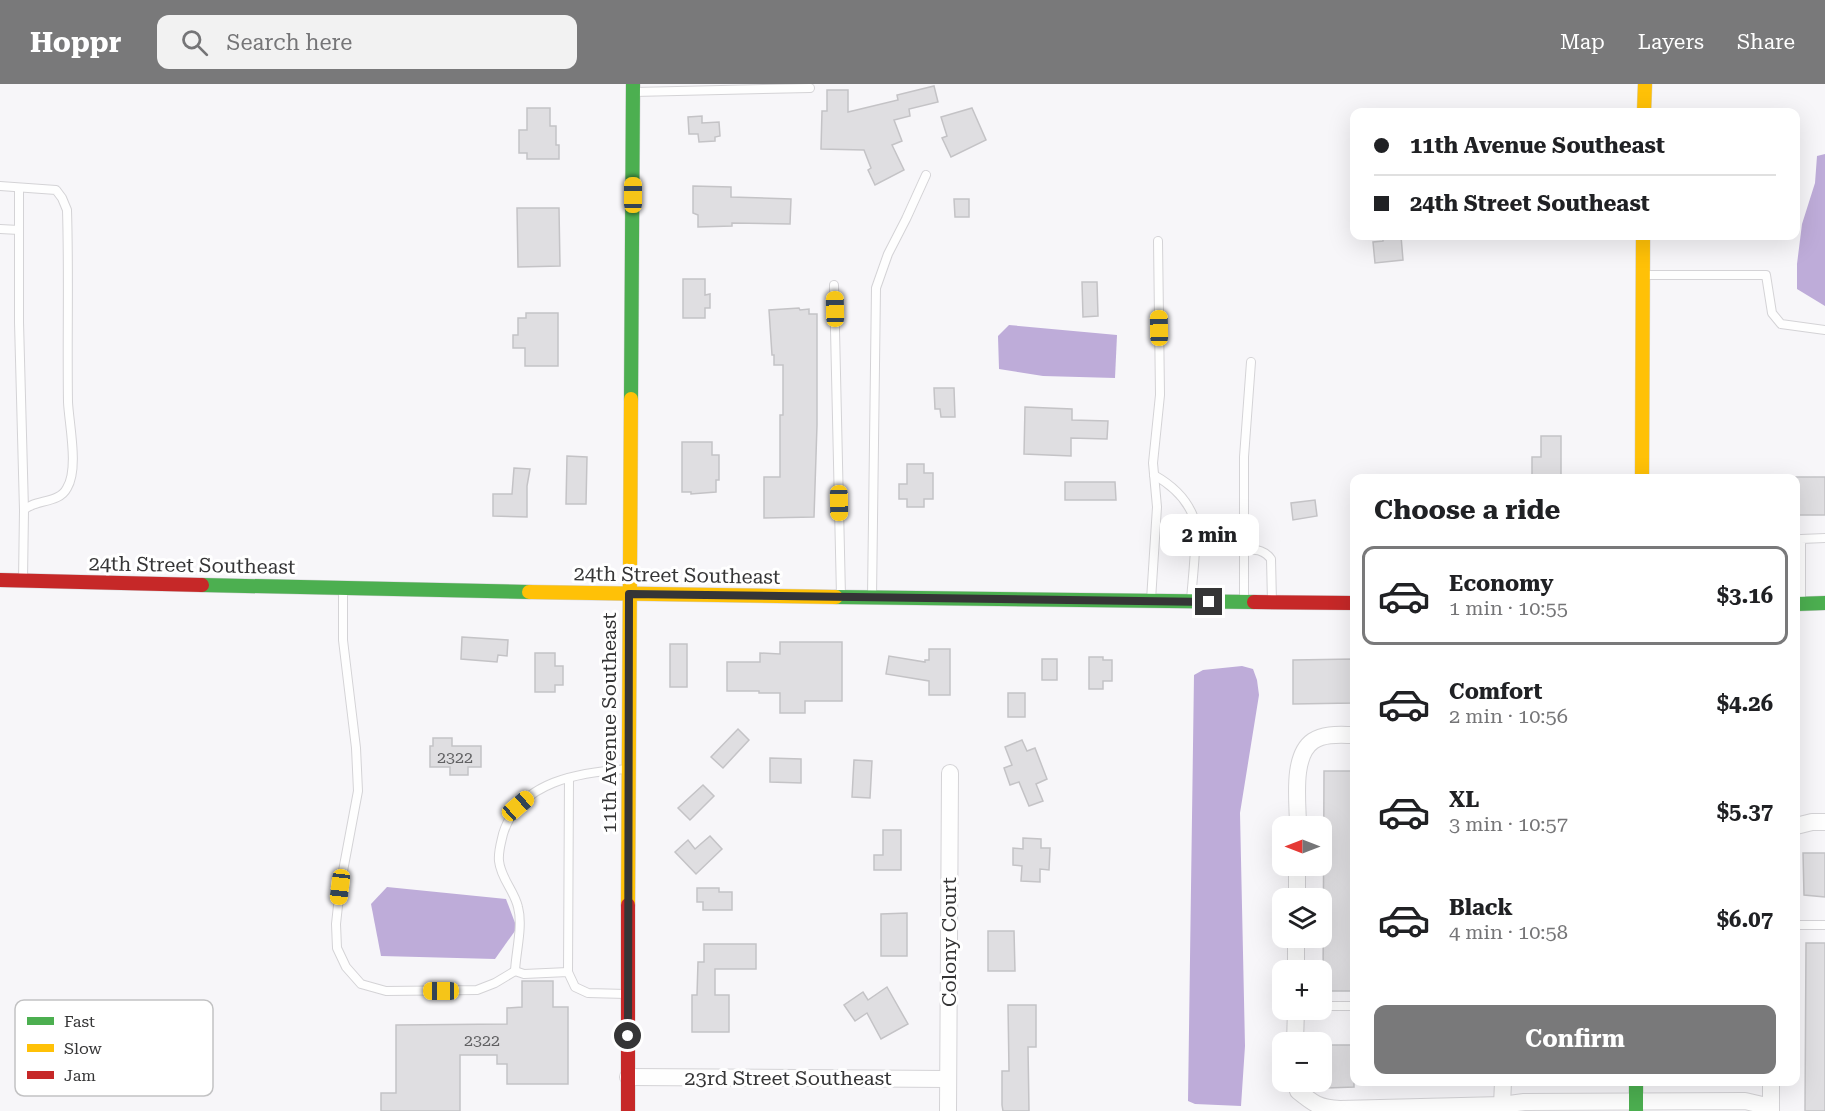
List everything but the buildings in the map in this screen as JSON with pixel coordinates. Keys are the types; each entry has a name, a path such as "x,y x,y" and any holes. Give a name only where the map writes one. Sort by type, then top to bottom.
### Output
{"street":[{"path":"1644,108 1645,84"},
{"name":"11th Avenue Southeast","path":"628,1111 633,88"},
{"path":"1642,474 1643,240"},
{"name":"24th Street Southeast","path":"0,580 629,594 1350,603"},
{"path":"1800,604 1825,603"},
{"path":"1298,816 1298,767 1301,755 1313,741 1328,735 1350,735"},
{"name":"Colony Court","path":"948,1111 950,772"},
{"path":"1800,825 1825,822"},
{"name":"23rd Street Southeast","path":"628,1077 948,1079"},
{"path":"1504,1086 1507,1108"},
{"path":"1636,1086 1636,1106"},
{"path":"1301,1092 1322,1108 1507,1108 1524,1102 1636,1106 1744,1101 1768,1110 1771,1086"}],"lane":[{"path":"633,88 810,88"},
{"path":"872,597 876,288 888,254 926,175"},
{"path":"0,186 56,190 67,210 68,404 72,459 70,480 68,488 62,495 29,505 24,510"},
{"path":"20,188 24,510 22,580"},
{"path":"0,229 20,230"},
{"path":"1151,601 1158,507 1154,475 1154,442 1160,394 1158,241"},
{"path":"1643,275 1766,275 1772,313 1780,324 1825,330"},
{"path":"834,285 841,597"},
{"path":"1244,602 1244,457 1251,362"},
{"path":"1154,475 1166,482 1186,502 1194,518 1191,601"},
{"path":"1800,560 1801,538 1825,538"},
{"path":"1244,549 1260,550 1267,553 1271,559 1272,603"},
{"path":"343,588 343,640 357,748 358,791 340,887 336,924 337,948 346,967 361,984 386,991 477,990 515,971 524,974 568,972"},
{"path":"515,971 519,909 499,863 501,842 507,821 529,796 555,781 599,771 629,769"},
{"path":"569,778 568,972 575,987 588,993 628,994"},
{"path":"1800,925 1825,925"},
{"path":"1332,1006 1350,1006"}],"shaded area":[{"path":"1825,154 1825,306 1797,289 1797,264 1802,224 1815,183 1817,156"},
{"path":"1009,325 1117,335 1115,378 1043,376 999,369 998,336"},
{"path":"1242,666 1253,669 1259,695 1240,813 1245,1046 1241,1106 1195,1104 1188,1101 1194,675 1203,670"},
{"path":"387,887 506,899 517,928 495,959 381,956 371,904"}],"traffic: fast":[{"path":"631,399 633,84"},
{"path":"202,585 529,592"},
{"path":"836,597 1254,602"},
{"path":"1800,604 1825,603"},
{"path":"1636,1086 1636,1111"}],"traffic: slow":[{"path":"1644,108 1645,84"},
{"path":"1642,474 1643,240"},
{"path":"628,905 631,399"},
{"path":"529,592 836,597"}],"traffic: jam":[{"path":"0,580 202,585"},
{"path":"1254,602 1350,603"},
{"path":"628,905 628,1111"}],"route":[{"path":"628,1036 629,594 1209,602"}]}
